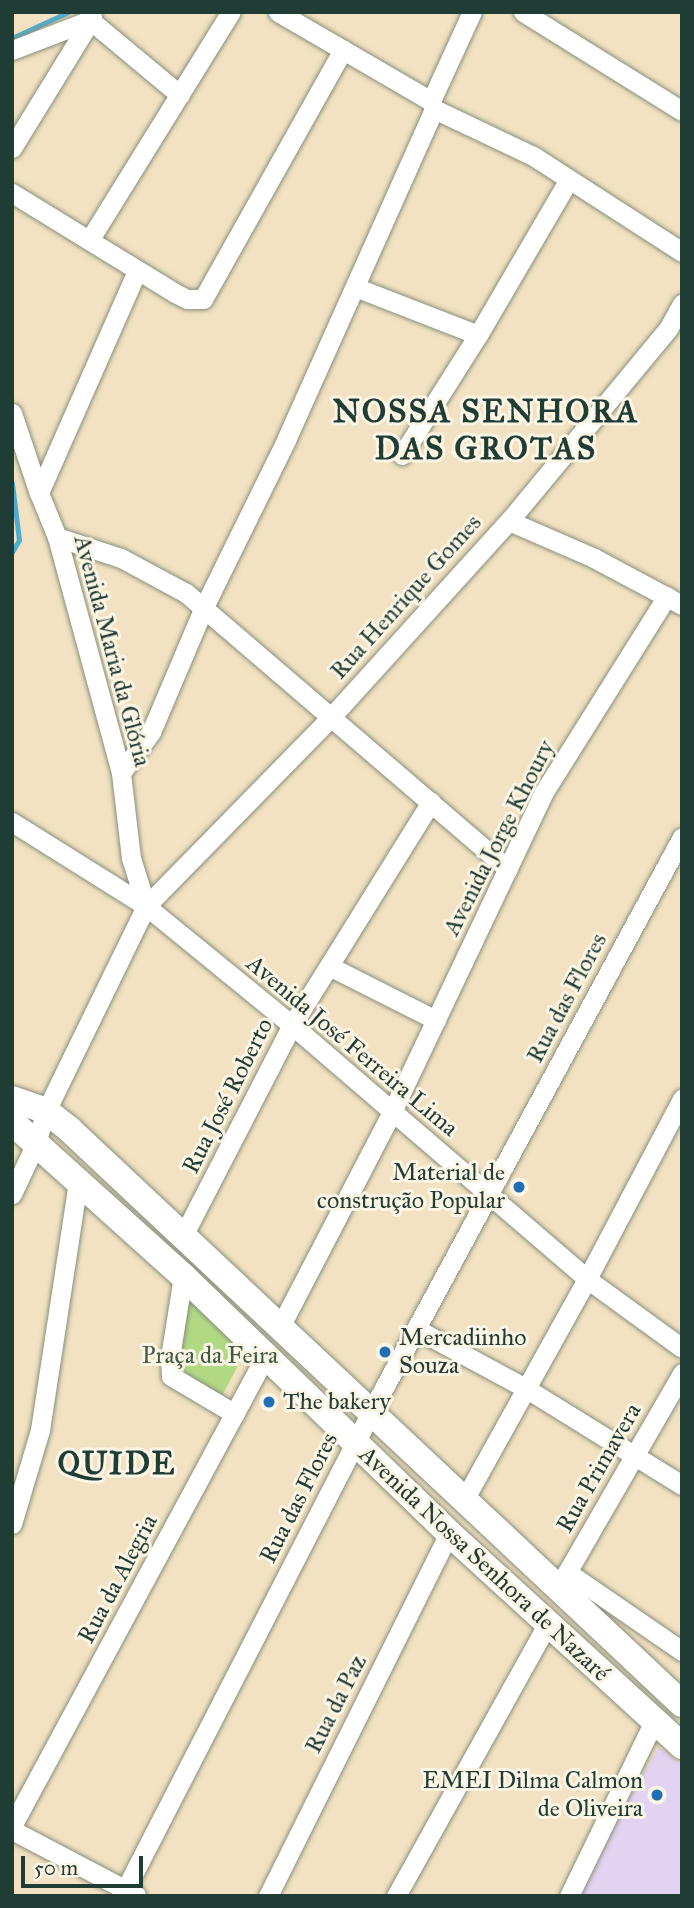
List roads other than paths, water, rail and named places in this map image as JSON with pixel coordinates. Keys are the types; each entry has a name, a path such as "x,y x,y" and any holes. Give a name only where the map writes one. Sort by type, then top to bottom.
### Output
{"street":[{"path":"90,239 232,12"},
{"path":"278,12 433,105 507,142 682,251"},
{"path":"121,773 151,732 204,607 286,440 355,287 472,12"},
{"path":"523,12 682,111"},
{"path":"93,16 180,95"},
{"path":"12,50 93,16"},
{"path":"12,148 93,16"},
{"path":"12,192 137,271 187,299 203,299 343,50"},
{"path":"402,455 478,335 568,181"},
{"path":"38,494 137,271"},
{"path":"355,287 478,335"},
{"name":"Rua Henrique Gomes","path":"12,1194 36,1143 46,1111 146,906 331,717 509,521 675,333 682,304"},
{"name":"Avenida Maria da Glória","path":"12,413 38,494 57,537 121,773 131,858 146,906"},
{"path":"509,521 594,558 674,600"},
{"path":"57,537 121,558 151,572 204,607 508,869"},
{"name":"Avenida Jorge Khoury","path":"392,1112 544,792 674,600"},
{"name":"Rua José Roberto","path":"183,1236 292,1025 431,802"},
{"name":"Avenida José Ferreira Lima","path":"15,829 146,906 292,1025 587,1279 682,1348"},
{"name":"Rua das Flores","path":"131,1893 372,1410 682,837"},
{"path":"329,966 436,1020"},
{"name":"Avenida Nossa Senhora de Nazaré","path":"12,1099 46,1111 372,1410 464,1500 563,1580 682,1704"},
{"path":"464,1500 587,1279 682,1099"},
{"path":"280,1327 392,1112"},
{"name":"Avenida Nossa Senhora de Nazaré","path":"12,1122 183,1276 449,1533 682,1746"},
{"path":"12,1524 40,1430 78,1183"},
{"path":"183,1276 170,1357 172,1376 235,1414"},
{"path":"416,1329 527,1389 682,1485"},
{"name":"Rua da Alegria","path":"12,1828 266,1355"},
{"name":"Rua Primavera","path":"563,1580 682,1373"},
{"name":"Rua da Paz","path":"268,1896 449,1533"},
{"path":"563,1580 682,1651"},
{"path":"396,1896 547,1625"},
{"path":"569,1896 654,1721"},
{"path":"12,1828 131,1893"}],"waterway":[{"path":"12,38 68,12"},
{"path":"12,483 19,540 12,552"}],"place":[{"name":"Material de construção Popular","path":"519,1187"},
{"name":"Mercadiinho Souza","path":"385,1352"},
{"name":"The bakery","path":"269,1402"},
{"name":"EMEI Dilma Calmon de Oliveira","path":"657,1795"}],"district":[{"name":"NOSSA SENHORA DAS GROTAS","path":"486,432"},
{"name":"QUIDE","path":"117,1464"}],"park label":[{"name":"Praça da Feira","path":"210,1356"}]}
